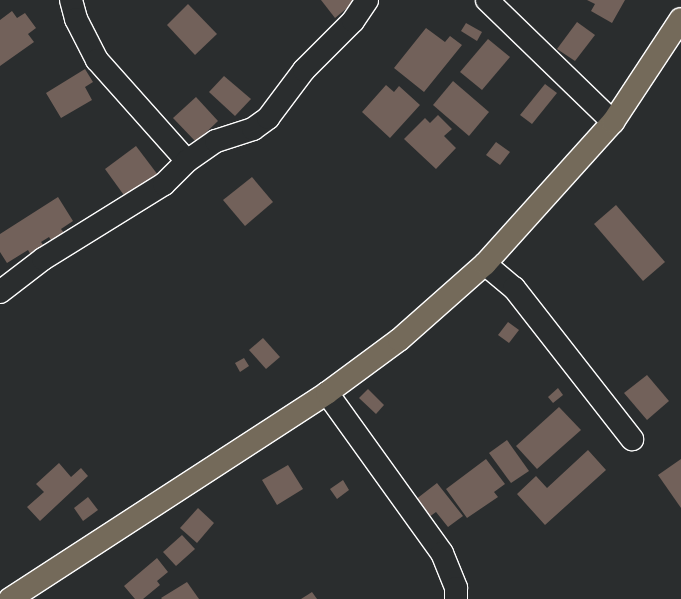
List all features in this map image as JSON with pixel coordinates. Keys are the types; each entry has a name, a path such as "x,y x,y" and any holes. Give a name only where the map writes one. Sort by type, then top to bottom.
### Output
{"main road":[{"path":"10,599 327,393 399,340 485,264 613,122 681,18"}],"street":[{"path":"71,0 76,19 97,60 187,161"},
{"path":"0,292 43,259 164,184 187,161 216,141 254,129 268,118 304,70 353,21 367,0"},
{"path":"487,0 613,122"},
{"path":"485,264 514,288 632,439"},
{"path":"327,393 442,553 456,588 456,599"}],"building":[{"path":"321,0 357,0 335,18"},
{"path":"587,0 625,0 612,23 591,11 595,4"},
{"path":"188,4 217,34 195,55 167,25"},
{"path":"12,11 17,18 25,13 36,28 28,34 34,42 0,66 0,20"},
{"path":"577,22 595,35 575,61 557,49"},
{"path":"466,23 482,32 477,41 461,31"},
{"path":"426,28 445,42 450,36 462,45 424,92 394,68"},
{"path":"488,39 510,57 482,90 460,72"},
{"path":"85,69 93,82 85,87 92,100 61,118 46,93"},
{"path":"224,76 251,99 235,116 209,92"},
{"path":"453,81 489,112 469,136 433,105"},
{"path":"545,84 557,93 532,124 520,115"},
{"path":"386,85 394,92 399,86 420,105 390,138 362,112"},
{"path":"196,97 218,121 196,142 173,118"},
{"path":"438,115 452,129 444,136 456,148 436,169 404,139 425,118 430,123"},
{"path":"496,142 510,152 500,165 486,155"},
{"path":"136,146 158,175 126,198 105,169"},
{"path":"252,177 273,202 245,226 223,200"},
{"path":"58,197 73,221 61,229 67,237 54,245 49,237 41,242 48,251 34,260 28,250 7,263 0,252 0,234"},
{"path":"616,205 665,262 643,281 594,224"},
{"path":"508,322 519,330 509,343 498,335"},
{"path":"263,338 280,357 266,369 249,350"},
{"path":"244,358 249,366 240,372 235,363"},
{"path":"647,375 669,401 647,420 624,393"},
{"path":"558,388 563,395 553,403 548,397"},
{"path":"368,389 384,405 376,414 359,398"},
{"path":"559,407 581,430 537,469 516,446"},
{"path":"507,440 529,471 511,483 489,453"},
{"path":"588,450 606,470 545,525 517,494 536,476 547,488"},
{"path":"486,459 505,484 494,492 498,497 467,518 446,489"},
{"path":"681,459 681,508 658,475"},
{"path":"59,463 71,477 81,468 88,476 40,521 27,507 44,492 36,484"},
{"path":"288,465 303,489 277,505 262,480"},
{"path":"343,480 349,490 337,499 330,489"},
{"path":"437,483 463,516 448,527 436,512 429,517 415,500"},
{"path":"88,497 98,510 83,521 74,508"},
{"path":"198,508 214,523 197,543 180,528"},
{"path":"182,535 195,549 176,566 163,552"},
{"path":"157,558 168,572 157,581 160,585 143,599 135,599 124,586"},
{"path":"187,582 199,599 161,598"},
{"path":"312,592 317,599 301,599"}]}
